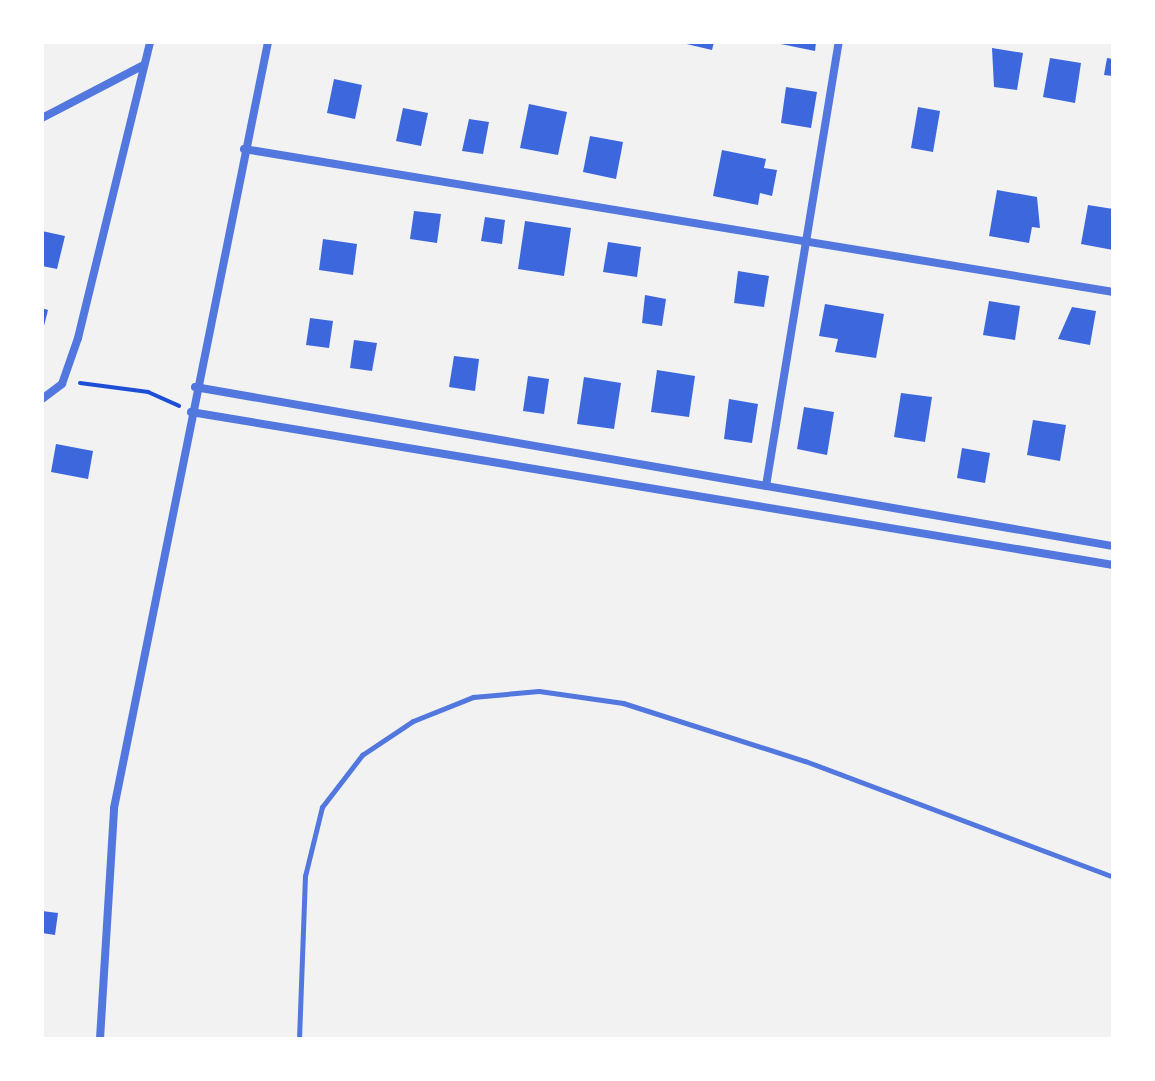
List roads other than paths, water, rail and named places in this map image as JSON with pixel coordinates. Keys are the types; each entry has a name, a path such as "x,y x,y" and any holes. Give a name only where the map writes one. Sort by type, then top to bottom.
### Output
{"street":[{"path":"42,399 55,391 78,338 150,42"},
{"path":"100,1039 114,808 195,387 268,42"},
{"path":"766,486 839,42"},
{"path":"42,118 144,65"},
{"path":"244,149 1113,292"},
{"path":"195,387 1113,546"},
{"path":"191,412 1113,565"}],"lane":[{"path":"299,1039 305,876 322,807 362,755 413,721 473,697 539,691 623,703 805,761 1113,877"}]}
